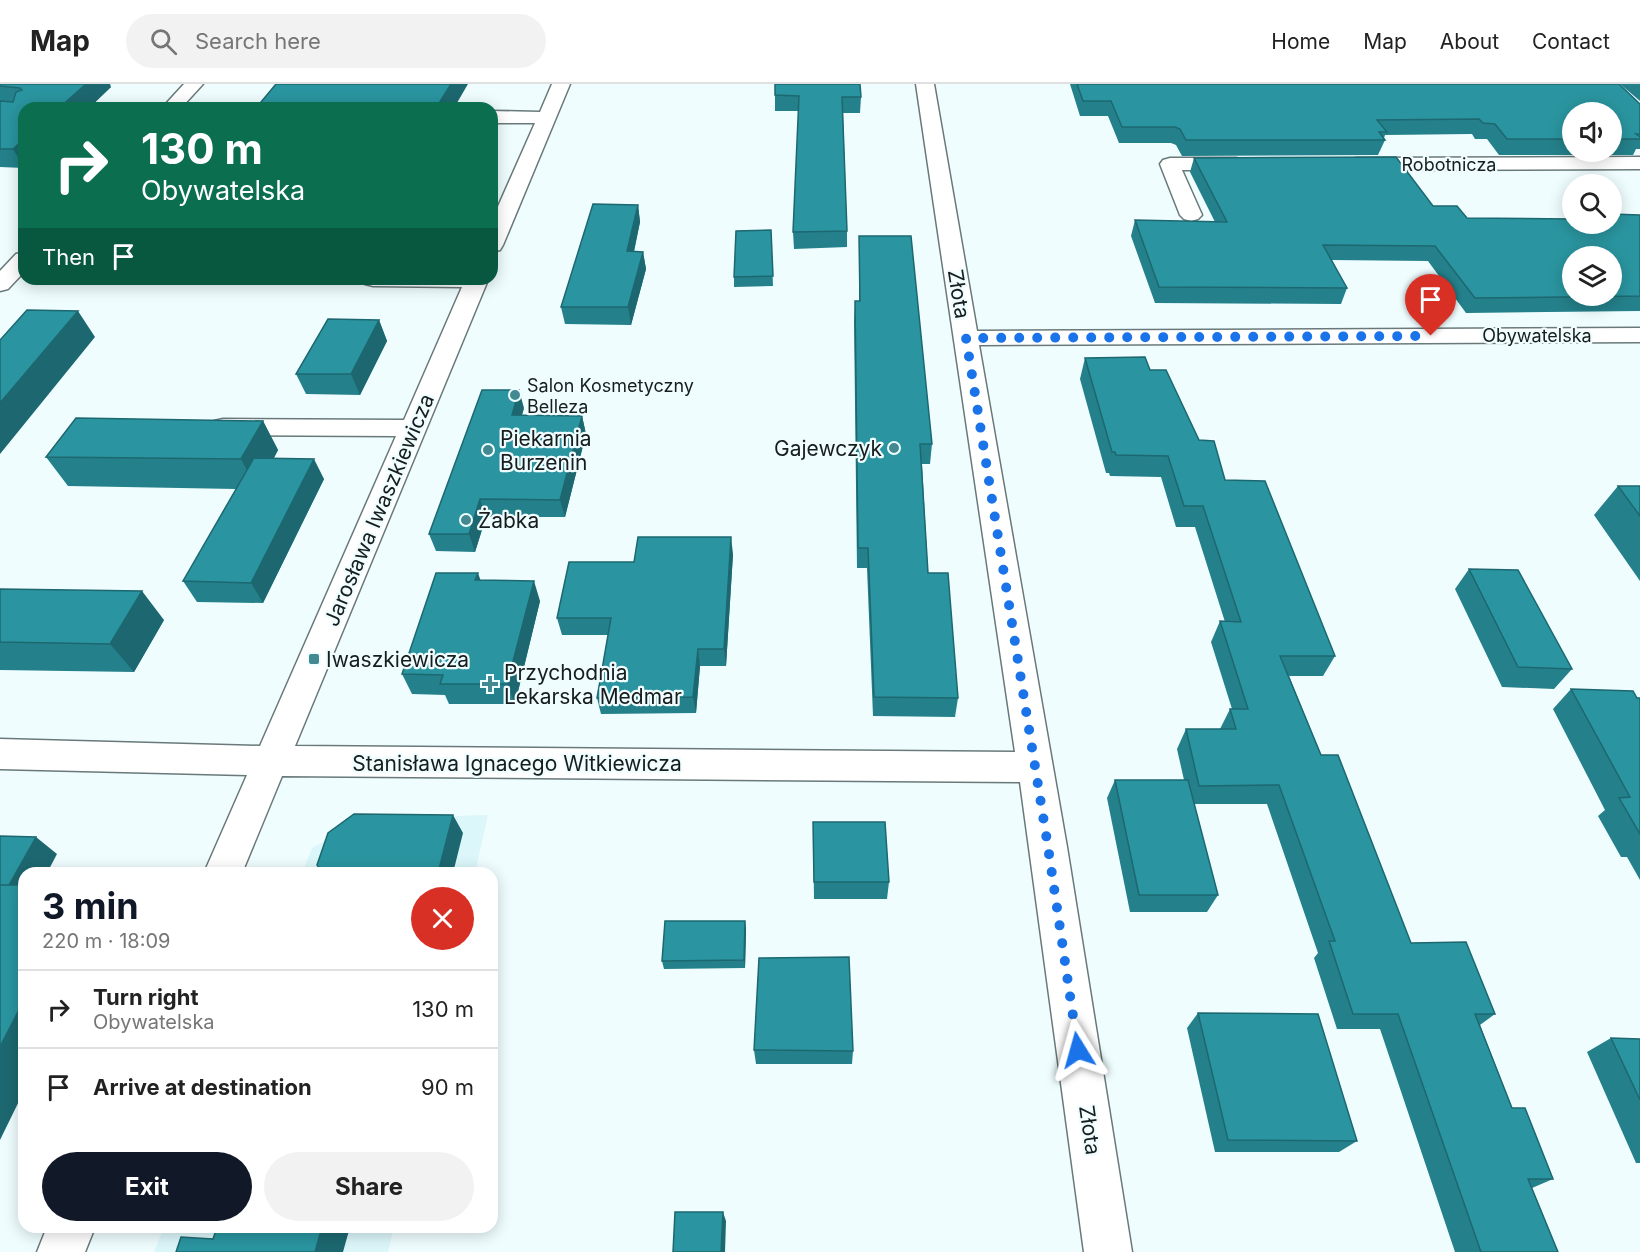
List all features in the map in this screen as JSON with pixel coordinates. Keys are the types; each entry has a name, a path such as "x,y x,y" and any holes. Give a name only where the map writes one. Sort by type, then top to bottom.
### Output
{"street":[{"path":"177,102 194,84"},
{"path":"498,231 561,84"},
{"name":"Złota","path":"925,84 1035,767 1108,1252"},
{"path":"498,117 546,118"},
{"name":"Robotnicza","path":"1334,164 1640,163"},
{"path":"1191,215 1170,164 1252,164"},
{"name":"Jarosława Iwaszkiewicza","path":"226,867 475,285"},
{"name":"Obywatelska","path":"966,338 1640,335"},
{"path":"202,426 414,428"},
{"name":"Stanisława Ignacego Witkiewicza","path":"0,754 271,761 1035,767"},
{"path":"61,1252 69,1233"}],"shaded area":[{"path":"488,815 476,867 304,867 312,848 365,819"},
{"path":"162,1233 393,1233 388,1252 154,1252"}],"building":[{"path":"0,84 86,84 66,102 18,102 18,144 13,149 0,149 0,101 13,102 16,92 22,90 0,86"},
{"path":"276,84 451,84 440,102 261,102"},
{"path":"775,84 860,84 861,97 842,97 847,231 793,232 799,96 775,95"},
{"path":"1077,84 1619,84 1640,104 1640,134 1636,134 1640,139 1622,139 1622,102 1562,102 1562,139 1507,139 1495,124 1483,123 1479,119 1377,120 1387,132 1379,132 1385,140 1186,140 1180,129 1175,127 1122,127 1111,101 1083,101"},
{"path":"1396,157 1433,206 1457,206 1467,218 1562,219 1562,234 1622,234 1622,214 1640,215 1640,296 1622,296 1622,246 1562,246 1562,297 1475,298 1435,246 1323,245 1347,288 1159,287 1135,220 1227,222 1194,158"},
{"path":"593,204 638,205 627,251 643,252 628,307 561,307"},
{"path":"771,230 773,276 734,277 736,231"},
{"path":"859,236 911,236 932,444 920,444 928,573 948,573 958,698 874,697 868,548 858,548 855,301 860,301"},
{"path":"27,310 78,311 0,403 0,340"},
{"path":"328,319 379,320 351,374 296,374"},
{"path":"1145,357 1150,370 1166,370 1199,440 1214,441 1225,480 1265,481 1335,656 1280,656 1321,755 1338,755 1411,943 1466,942 1495,1014 1475,1014 1512,1108 1525,1108 1553,1179 1528,1179 1558,1252 1481,1252 1398,1014 1353,1014 1329,941 1335,941 1279,785 1199,786 1186,729 1236,729 1230,709 1248,709 1220,621 1241,622 1203,506 1184,506 1168,456 1116,455 1112,452 1085,358"},
{"path":"482,390 519,390 512,415 582,416 560,500 480,499 469,534 429,534"},
{"path":"76,418 263,421 241,459 46,457"},
{"path":"254,458 314,459 251,583 183,581"},
{"path":"1618,486 1640,486 1640,516"},
{"path":"638,537 731,537 724,649 698,649 693,697 597,698 611,618 557,618 569,562 634,562"},
{"path":"1469,569 1518,570 1572,669 1518,667"},
{"path":"436,573 478,573 475,580 534,581 507,684 440,684 443,675 402,674"},
{"path":"0,589 142,591 110,644 0,642"},
{"path":"1571,689 1633,691 1637,698 1640,698 1640,834 1619,798 1630,797"},
{"path":"1115,780 1188,780 1218,895 1139,895"},
{"path":"354,814 453,815 440,867 318,867 328,833"},
{"path":"813,822 885,822 889,882 814,882"},
{"path":"0,836 36,837 9,885 0,885"},
{"path":"0,885 18,885 18,1012 0,1047"},
{"path":"665,921 745,921 744,960 662,961"},
{"path":"849,957 853,1051 754,1050 759,958"},
{"path":"1198,1013 1318,1014 1357,1141 1228,1140"},
{"path":"1611,1038 1640,1039 1640,1100"},
{"path":"675,1212 723,1212 721,1252 673,1252"},
{"path":"215,1233 320,1233 315,1252 176,1252 181,1237 213,1239"}],"place":[{"name":"Salon Kosmetyczny Belleza","path":"515,395"},
{"name":"Gajewczyk","path":"894,448"},
{"name":"Piekarnia Burzenin","path":"488,450"},
{"name":"Żabka","path":"466,520"},
{"name":"Iwaszkiewicza","path":"314,659"},
{"name":"Przychodnia Lekarska Medmar","path":"490,684"}],"route":[{"path":"1078,1050 1048,847 966,338 1431,336"}]}
